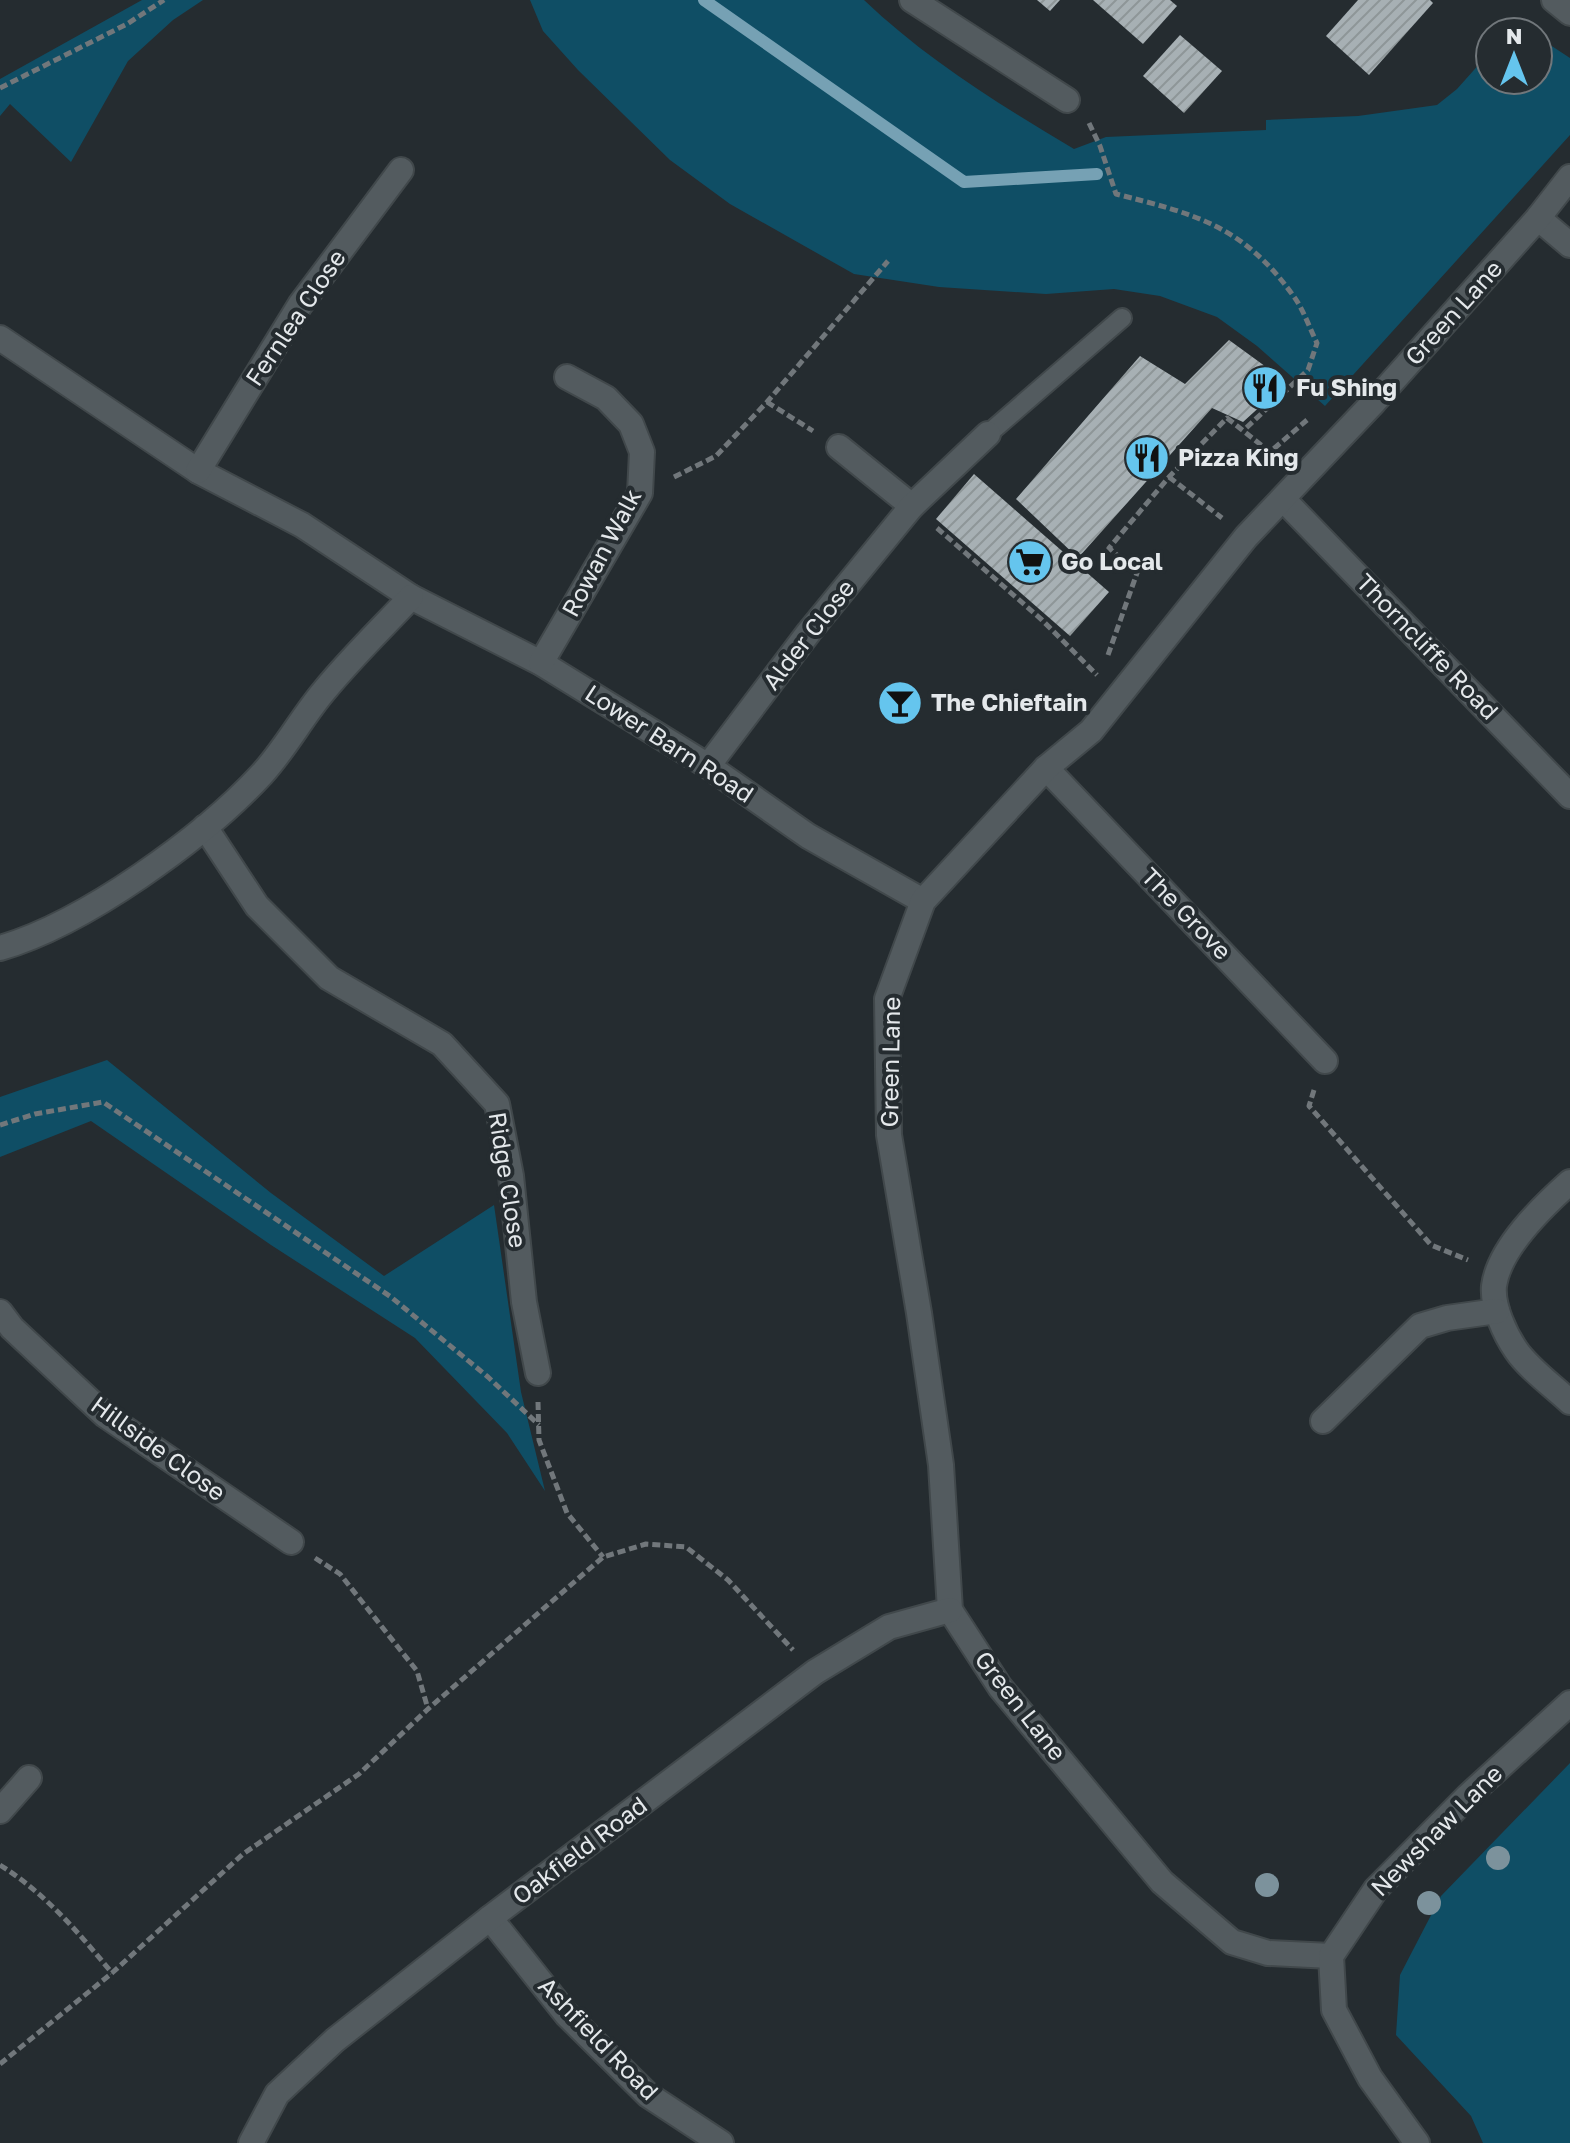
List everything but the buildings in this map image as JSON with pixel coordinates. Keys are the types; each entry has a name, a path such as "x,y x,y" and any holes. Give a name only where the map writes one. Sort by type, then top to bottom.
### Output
{"street":[{"path":"912,0 1067,100"},
{"path":"1554,0 1570,13"},
{"name":"Fernlea Close","path":"198,471 300,305 401,170"},
{"name":"Green Lane","path":"1331,1956 1268,1953 1232,1942 1162,1882 1000,1687 950,1610 941,1465 889,1135 887,999 923,901 1046,768 1091,731 1246,537 1538,218 1570,177"},
{"path":"1538,218 1570,245"},
{"name":"Lower Barn Road","path":"0,338 198,471 302,525 411,597 541,663 708,766 808,836 923,901"},
{"name":"Rowan Walk","path":"541,663 640,493 642,452 631,424 606,398 567,377"},
{"name":"Alder Close","path":"708,766 809,632 912,506 988,434"},
{"path":"839,447 912,506"},
{"name":"Thorncliffe Road","path":"1283,499 1570,796"},
{"path":"0,948 20,942 107,898 205,827 265,771 324,691 411,597"},
{"name":"The Grove","path":"1046,768 1325,1061"},
{"name":"Ridge Close","path":"205,827 257,906 329,978 442,1044 497,1104 511,1176 524,1302 538,1373"},
{"path":"1570,1182 1546,1204 1504,1257 1494,1287 1497,1311 1516,1351 1570,1402"},
{"path":"1323,1421 1420,1326 1447,1318 1497,1311"},
{"name":"Hillside Close","path":"0,1312 12,1328 105,1415 291,1542"},
{"name":"Oakfield Road","path":"251,2143 277,2094 335,2040 490,1918 815,1672 889,1627 950,1610"},
{"name":"Newshaw Lane","path":"1331,1956 1376,1889 1468,1796 1570,1703"},
{"path":"0,1811 29,1778"},
{"name":"Ashfield Road","path":"490,1918 567,2015 648,2095 721,2143"},
{"path":"1331,1956 1334,2010 1370,2078 1417,2143"}],"lane":[{"path":"988,434 1122,318"}],"path":[{"path":"0,88 127,24 164,0"},
{"path":"1067,100 1088,119 1116,194 1216,224 1254,250 1294,296 1317,343 1308,370 1244,430"},
{"path":"640,493 716,456 767,402 888,261"},
{"path":"767,402 839,447"},
{"path":"912,506 1042,620 1100,678 1137,573 1109,548 1169,477 1227,418 1270,452 1314,415"},
{"path":"1169,477 1246,537"},
{"path":"1325,1061 1309,1106 1431,1245 1499,1272"},
{"path":"0,1125 35,1114 103,1102 391,1297 488,1377 539,1425"},
{"path":"538,1373 539,1440 567,1513 603,1557"},
{"path":"291,1542 340,1574 417,1671 428,1709"},
{"path":"0,2064 112,1973 243,1854 359,1774 428,1709 603,1557 646,1544 686,1547 728,1580 815,1672"},
{"path":"0,1865 19,1877 72,1925 112,1973"}],"shaded area":[{"path":"142,0 203,0 173,20 128,61 71,162 10,104 0,116 0,79"},
{"path":"530,0 864,0 939,62 1074,149 1106,137 1266,130 1266,120 1358,116 1437,105 1474,70 1474,96 1554,96 1554,48 1570,58 1570,135 1325,406 1257,346 1217,317 1160,296 1114,289 1046,294 939,287 854,274 730,204 670,160 578,70 543,31"},
{"path":"107,1060 271,1193 384,1276 494,1205 521,1392 545,1491 507,1433 415,1338 271,1245 91,1121 0,1157 0,1097"},
{"path":"1570,1763 1570,2143 1483,2143 1471,2116 1396,2035 1400,1975 1441,1896"}],"waterway":[{"path":"704,0 964,182 1097,174"}],"place":[{"name":"Fu Shing","path":"1265,388"},
{"name":"Pizza King","path":"1147,458"},
{"name":"Go Local","path":"1030,562"},
{"name":"The Chieftain","path":"900,703"}]}
